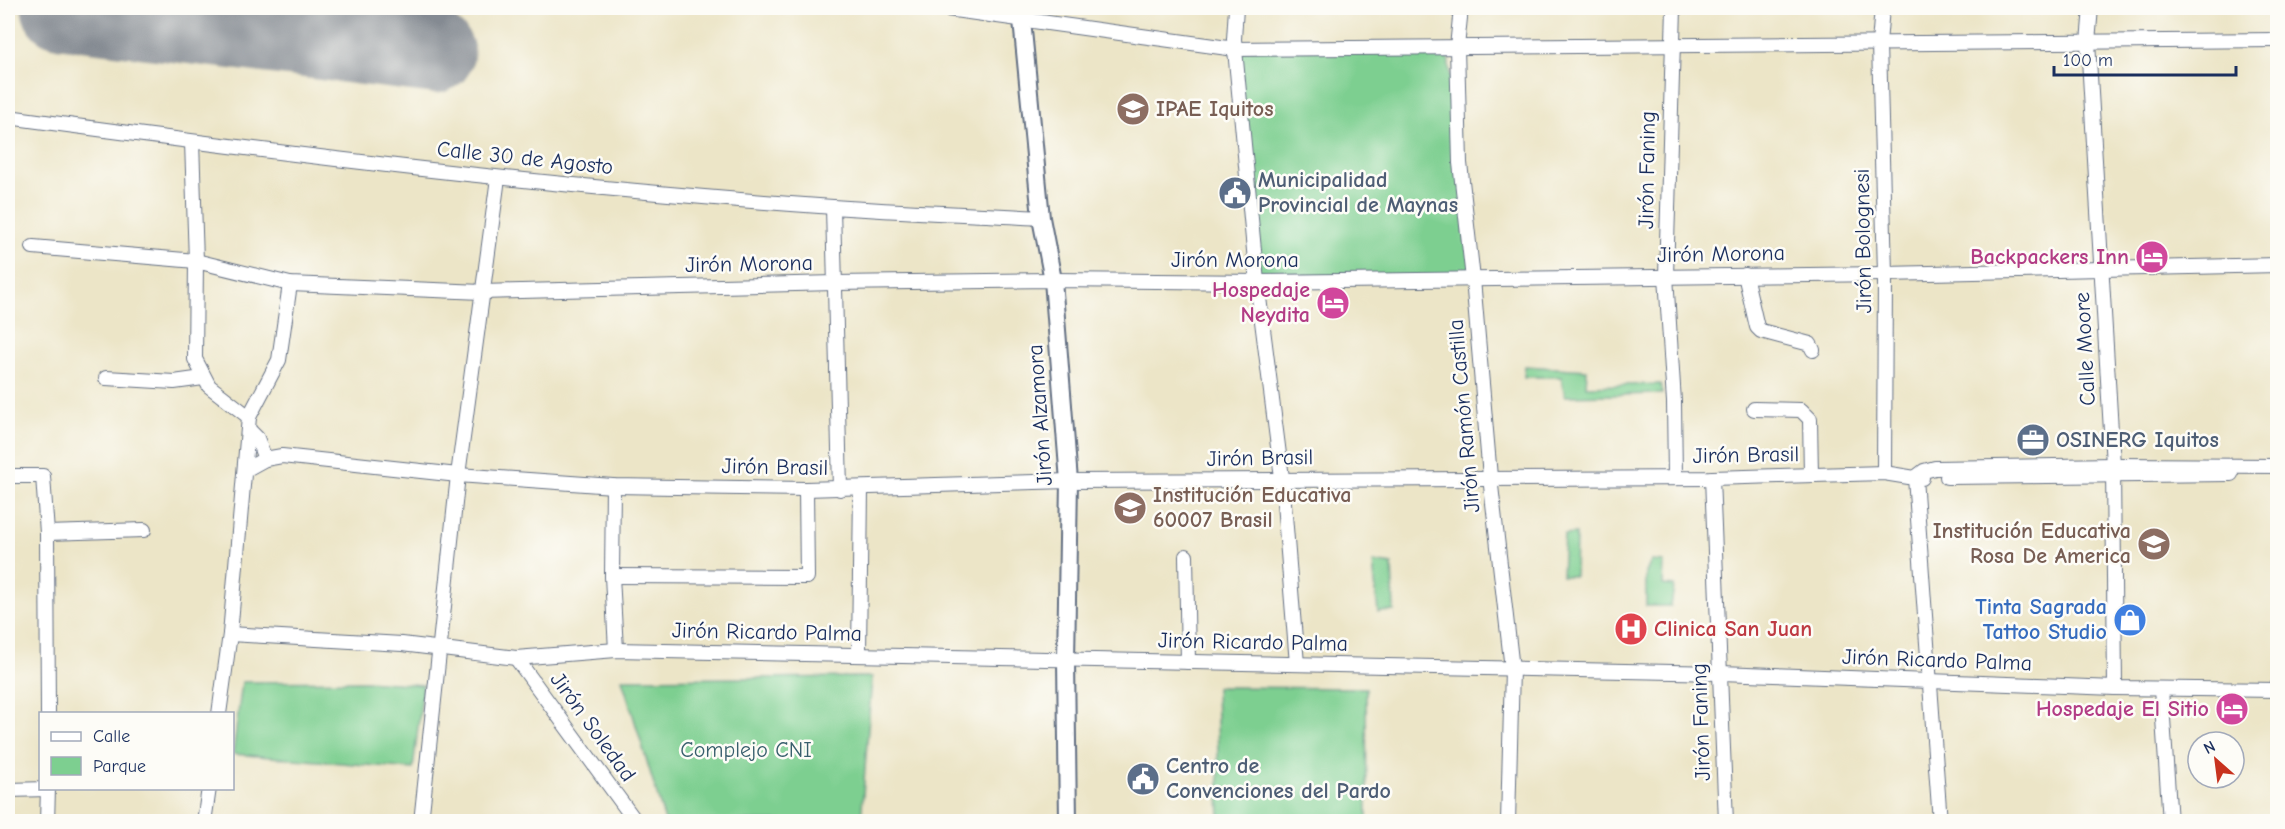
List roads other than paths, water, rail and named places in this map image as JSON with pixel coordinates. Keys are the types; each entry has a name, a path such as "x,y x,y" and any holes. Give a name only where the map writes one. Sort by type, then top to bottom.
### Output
{"street":[{"path":"940,8 1022,14 1235,49 2277,40"},
{"path":"1236,8 1235,49 1257,282 1282,478 1297,664"},
{"name":"Jirón Ramón Castilla","path":"1461,8 1458,47 1460,164 1473,279 1490,477 1512,669 1508,822"},
{"name":"Jirón Faning","path":"1674,8 1671,45 1666,276 1674,402 1675,477"},
{"name":"Jirón Bolognesi","path":"1882,8 1880,44 1885,274 1884,473"},
{"name":"Calle Moore","path":"2091,8 2088,42 2113,471 2115,687"},
{"name":"Jirón Alzamora","path":"1022,14 1041,218 1053,280 1069,481 1065,660 1068,822"},
{"name":"Calle 30 de Agosto","path":"8,117 192,142 498,178 832,207 1041,218"},
{"path":"192,142 196,261 195,359 209,386 249,424 265,459"},
{"path":"421,822 458,476 498,178"},
{"path":"832,207 840,489"},
{"name":"Jirón Morona","path":"33,247 196,261 290,284 482,292 835,283 1053,280 1257,282 1885,274 2277,265"},
{"path":"1745,275 1757,327 1761,331 1803,341 1810,344 1813,350"},
{"path":"219,712 230,634 249,424 279,360 290,284"},
{"path":"106,378 174,382 203,378"},
{"path":"1754,409 1801,410 1807,413 1810,419 1811,475"},
{"name":"Jirón Brasil","path":"245,470 265,459 282,456 458,476 613,486 806,489 1069,481 1282,478 1712,478 1884,473 1915,478 2113,471"},
{"path":"2113,471 2211,470 2277,466"},
{"path":"2211,470 2277,473"},
{"path":"8,476 43,476 47,533 48,712"},
{"name":"Jirón Faning","path":"1712,478 1726,822"},
{"path":"1915,478 1940,822"},
{"path":"613,486 612,576 616,650"},
{"path":"860,654 861,488"},
{"path":"612,576 807,577 806,489"},
{"path":"47,533 144,530"},
{"path":"1186,556 1188,662"},
{"name":"Jirón Ricardo Palma","path":"230,634 402,644 516,658 616,650 860,654 1721,674 2277,690"},
{"name":"Jirón Soledad","path":"516,658 636,822"},
{"path":"2162,688 2170,822"},
{"path":"8,790 39,789"},
{"path":"47,822 48,790"},
{"path":"204,822 209,790"}],"place":[{"name":"IPAE Iquitos","path":"1133,109"},
{"name":"Municipalidad Provincial de Maynas","path":"1235,193"},
{"name":"Backpackers Inn","path":"2152,257"},
{"name":"Hospedaje Neydita","path":"1333,303"},
{"name":"OSINERG Iquitos","path":"2033,440"},
{"name":"Institución Educativa 60007 Brasil","path":"1130,508"},
{"name":"Institución Educativa Rosa De America","path":"2154,544"},
{"name":"Tinta Sagrada Tattoo Studio","path":"2130,620"},
{"name":"Clinica San Juan","path":"1631,629"},
{"name":"Hospedaje El Sitio","path":"2232,709"},
{"name":"Centro de Convenciones del Pardo","path":"1143,779"}],"park label":[{"name":"Complejo CNI","path":"746,750"}]}
